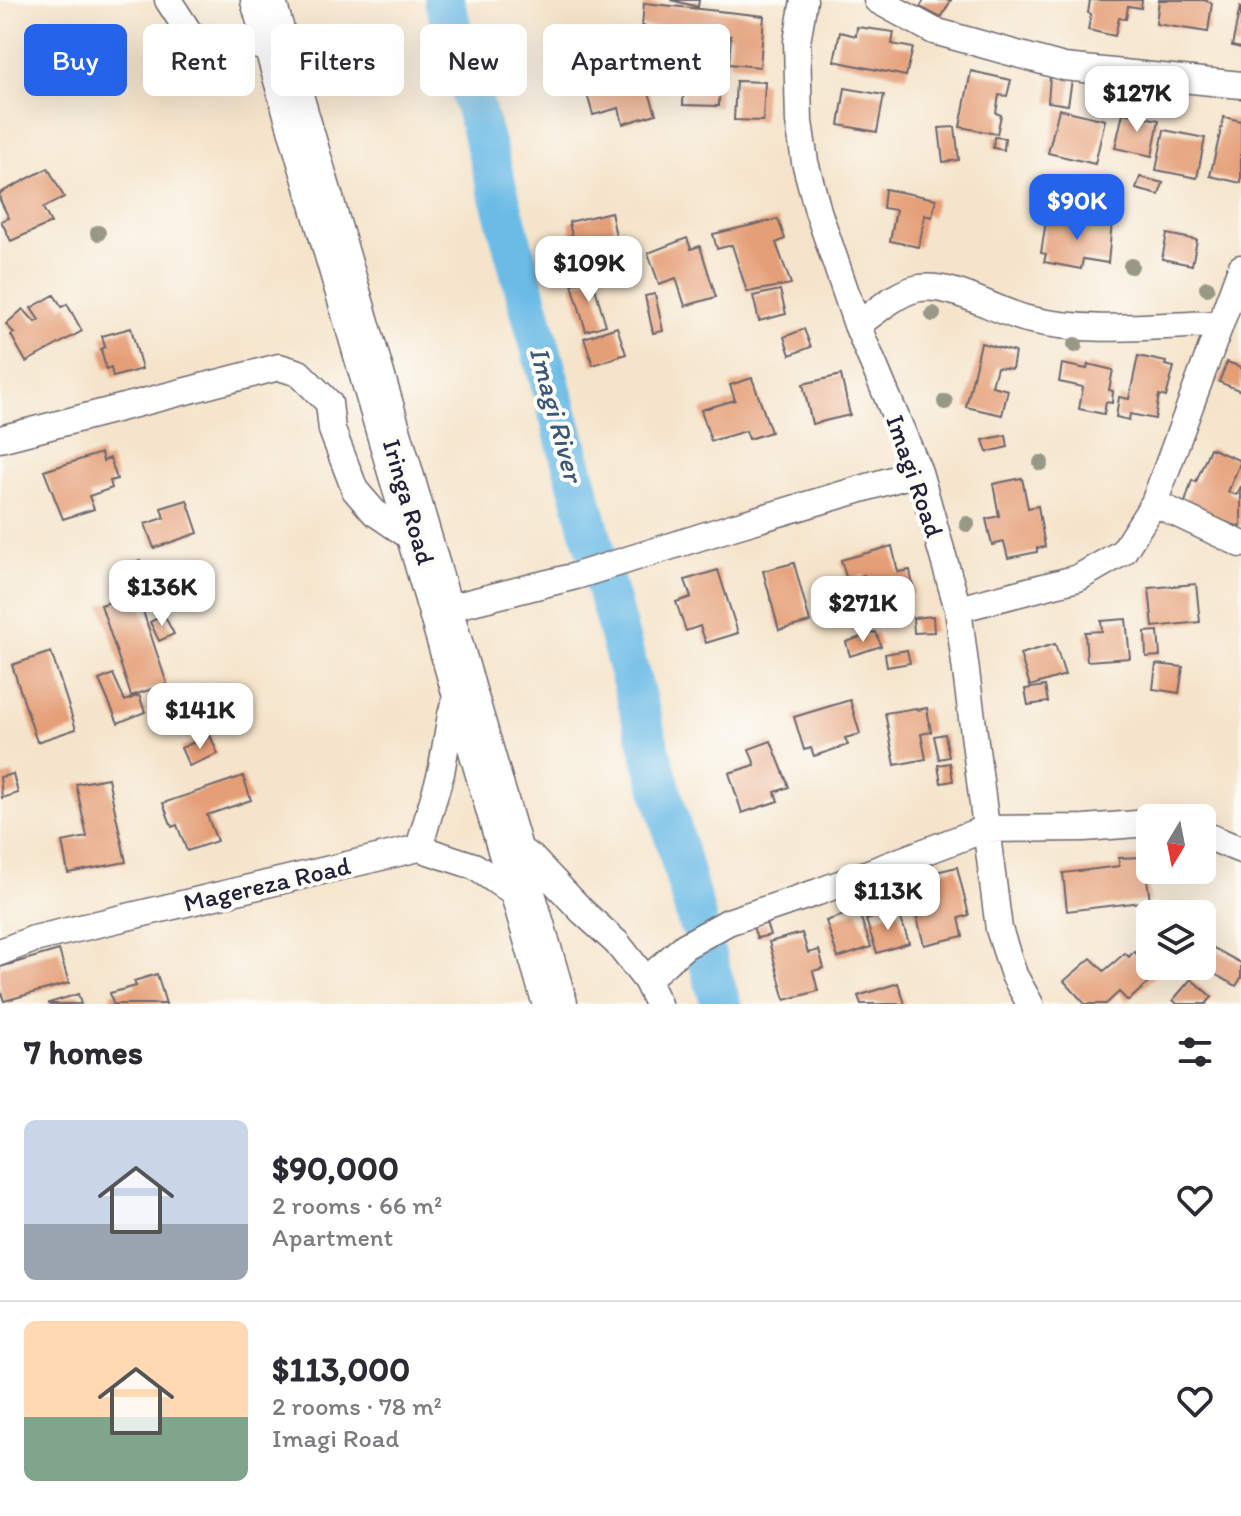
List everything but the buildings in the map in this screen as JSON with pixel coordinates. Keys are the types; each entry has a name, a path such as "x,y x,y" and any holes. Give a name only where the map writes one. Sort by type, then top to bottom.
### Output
{"highway":[{"name":"Iringa Road","path":"263,0 271,27"},
{"name":"Iringa Road","path":"291,96 555,1004"}],"street":[{"path":"168,0 190,34 199,39 271,47"},
{"name":"Imagi Road","path":"804,0 797,42 799,122 805,162 818,211 857,325 919,472 958,609 999,929 1014,975 1030,1004"},
{"path":"877,0 934,31 1064,67 1241,85"},
{"path":"958,609 1078,578 1123,552 1154,503 1239,276"},
{"path":"857,325 915,289 934,287 1029,320 1055,324 1098,329 1220,324"},
{"path":"0,439 279,367 299,373 329,403 332,430 355,490 374,512 421,544"},
{"path":"440,610 576,576 919,472"},
{"path":"1154,503 1241,544"},
{"path":"461,680 451,715 441,773 419,848 474,866 524,900"},
{"path":"508,844 531,857 617,943 653,996 685,946 728,922 818,892 985,829 1136,824"},
{"path":"1216,840 1241,850"},
{"name":"Magereza Road","path":"0,952 34,939 419,848"}],"waterway":[{"name":"Imagi River","path":"444,0 595,549"},
{"name":"Imagi River","path":"604,580 697,921"},
{"name":"Imagi River","path":"706,955 721,1004"}]}
